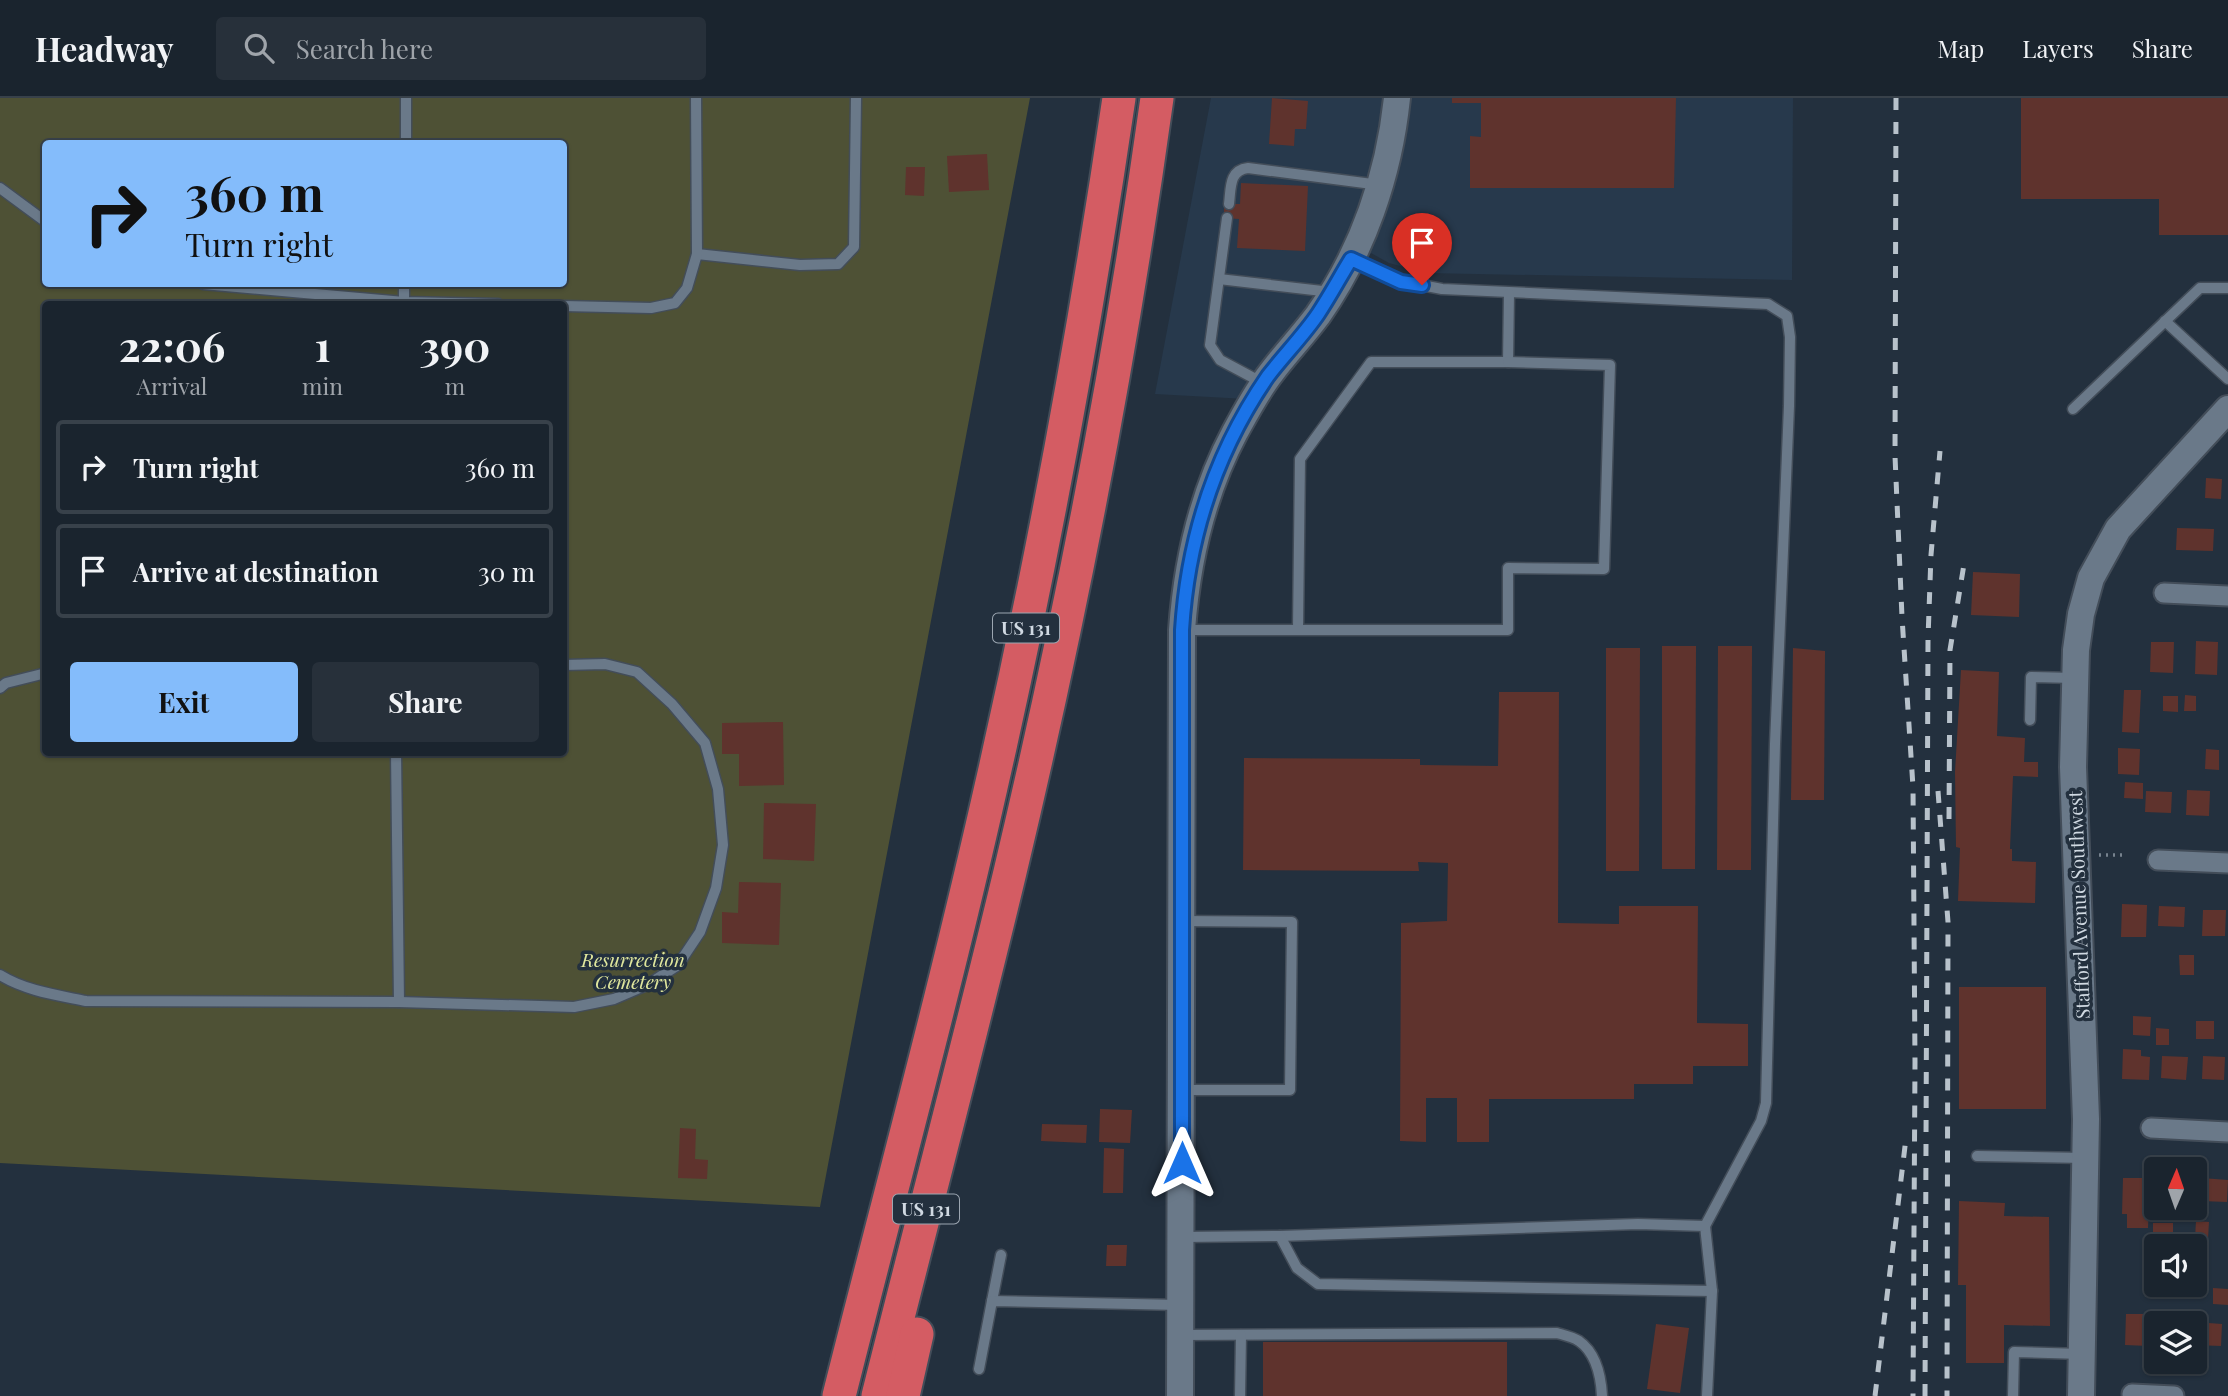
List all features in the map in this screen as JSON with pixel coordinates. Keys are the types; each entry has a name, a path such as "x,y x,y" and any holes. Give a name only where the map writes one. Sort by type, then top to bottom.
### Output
{"highway":[{"name":"US 131","path":"839,1396 958,928 1033,595 1082,331 1119,98"},
{"name":"US 131","path":"878,1396 1010,870 1053,678 1094,481 1157,98"},
{"path":"903,1396 930,1268 973,1021"},
{"path":"817,1396 838,1323 902,1152"}],"street":[{"path":"1180,1396 1182,630 1189,560 1216,472 1235,432 1264,384 1317,315 1351,259 1380,185 1397,98"},
{"name":"Stafford Avenue Southwest","path":"2081,1396 2085,1158 2074,767 2076,650 2081,614 2091,578 2118,529 2228,409"},
{"path":"2164,593 2228,596"},
{"path":"2158,860 2228,863"},
{"path":"2151,1128 2228,1132"},
{"path":"2132,1394 2174,1396"}],"lane":[{"path":"406,98 406,140"},
{"path":"567,306 651,308 675,303 687,288 697,254 696,98"},
{"path":"697,254 800,265 838,264 853,247 856,98"},
{"path":"1229,204 1233,174 1238,169 1248,168 1380,185"},
{"path":"0,188 42,219"},
{"path":"1227,218 1210,345 1220,360 1264,384"},
{"path":"1351,259 1401,282 1442,289 1768,304 1787,316 1790,337 1789,406 1775,744 1766,1103 1761,1121 1705,1226 1712,1292 1707,1396"},
{"path":"1219,279 1332,292"},
{"path":"235,287 383,301"},
{"path":"2073,409 2200,288 2228,288"},
{"path":"1508,362 1509,294"},
{"path":"2165,321 2228,379"},
{"path":"1182,630 1508,630 1508,568 1604,569 1610,365 1371,362 1300,459 1298,629"},
{"path":"0,975 35,990 86,1001 399,1002 574,1007 614,999 649,984 678,965 700,932 716,888 723,845 718,789 705,743 672,704 637,672 605,664 567,665"},
{"path":"0,688 6,683 42,674"},
{"path":"2030,720 2031,677 2075,678"},
{"path":"396,756 399,1002"},
{"path":"1182,921 1292,922 1290,1090 1182,1090"},
{"path":"1977,1156 2085,1158"},
{"path":"1182,1237 1638,1224 1705,1226"},
{"path":"1280,1236 1297,1268 1318,1283 1712,1292"},
{"path":"979,1369 1001,1255"},
{"path":"992,1301 1181,1305"},
{"path":"1181,1335 1557,1333 1578,1340 1590,1354 1601,1377 1602,1396"},
{"path":"1240,1396 1241,1335"},
{"path":"2013,1396 2014,1352 2082,1354"}],"path":[{"path":"2099,855 2122,855"}],"shaded area":[{"path":"1211,98 1793,98 1792,280 1426,273 1389,263 1371,253 1334,311 1265,400 1155,394"}],"green space":[{"name":"Resurrection Cemetery","path":"0,98 1030,98 820,1207 0,1163"}],"building":[{"path":"1272,98 1308,101 1306,129 1295,129 1294,146 1269,144"},
{"path":"1452,98 1676,98 1674,188 1470,188 1470,136 1481,137 1481,103 1452,103"},
{"path":"2021,98 2228,98 2228,235 2159,235 2159,199 2021,199"},
{"path":"987,154 989,190 949,192 947,156"},
{"path":"906,167 925,167 924,196 905,195"},
{"path":"1241,183 1308,186 1305,251 1237,248 1239,219 1224,218 1224,204 1240,204"},
{"path":"2206,478 2222,479 2221,499 2205,498"},
{"path":"2177,528 2214,529 2213,551 2176,550"},
{"path":"1973,572 2020,574 2019,617 1971,615"},
{"path":"2196,641 2218,642 2217,675 2195,674"},
{"path":"2151,642 2174,642 2173,673 2150,672"},
{"path":"1662,646 1696,646 1695,869 1662,869"},
{"path":"1718,646 1752,646 1751,870 1717,870"},
{"path":"1606,648 1640,648 1639,871 1606,871"},
{"path":"1793,648 1825,651 1824,800 1791,800"},
{"path":"1961,670 1999,672 1997,736 2025,738 2024,762 2038,762 2038,777 2013,776 2010,849 2012,861 2036,862 2035,903 1958,901 1960,848 1956,847 1955,772"},
{"path":"2124,690 2141,690 2139,733 2122,732"},
{"path":"1499,692 1559,692 1558,923 1619,924 1619,906 1698,906 1697,1023 1748,1024 1748,1066 1693,1066 1693,1084 1634,1084 1634,1099 1489,1099 1489,1142 1457,1142 1457,1098 1426,1098 1426,1142 1400,1141 1401,923 1447,921 1448,863 1418,862 1419,871 1243,870 1244,758 1420,759 1420,765 1498,766"},
{"path":"2185,695 2196,696 2196,711 2184,711"},
{"path":"2163,696 2178,696 2178,712 2163,711"},
{"path":"783,722 784,785 739,786 739,754 722,754 722,723"},
{"path":"2118,748 2140,749 2139,775 2118,774"},
{"path":"2206,749 2219,750 2219,770 2205,769"},
{"path":"2125,782 2143,783 2143,799 2124,798"},
{"path":"2187,790 2210,791 2209,816 2186,815"},
{"path":"2146,791 2172,792 2171,813 2145,812"},
{"path":"764,803 816,804 814,861 763,859"},
{"path":"739,882 781,883 779,945 722,943 722,912 738,913"},
{"path":"2122,904 2147,905 2146,937 2121,937"},
{"path":"2159,906 2185,907 2184,927 2158,926"},
{"path":"2203,910 2226,910 2225,936 2202,936"},
{"path":"2179,955 2194,955 2194,975 2180,975"},
{"path":"1959,987 2046,987 2046,1109 1959,1109"},
{"path":"2133,1016 2151,1017 2150,1036 2133,1035"},
{"path":"2196,1021 2214,1021 2214,1039 2196,1039"},
{"path":"2156,1028 2169,1029 2169,1045 2156,1045"},
{"path":"2123,1049 2141,1050 2141,1056 2150,1057 2149,1080 2122,1079"},
{"path":"2162,1056 2188,1057 2186,1080 2161,1078"},
{"path":"2203,1056 2225,1057 2224,1080 2202,1079"},
{"path":"1100,1109 1132,1110 1130,1143 1099,1142"},
{"path":"1042,1124 1087,1125 1086,1143 1041,1141"},
{"path":"680,1128 696,1129 695,1159 708,1160 707,1179 678,1178"},
{"path":"1104,1148 1124,1149 1123,1193 1103,1193"},
{"path":"2123,1178 2144,1178 2144,1220 2148,1220 2148,1228 2127,1228 2127,1214 2122,1214"},
{"path":"2207,1178 2228,1180 2227,1202 2207,1201"},
{"path":"1959,1201 2005,1203 2004,1216 2049,1217 2050,1326 2004,1325 2004,1363 1966,1363 1966,1285 1958,1285"},
{"path":"2196,1221 2209,1222 2208,1239 2207,1234 2195,1234"},
{"path":"2153,1223 2173,1223 2173,1234 2153,1234"},
{"path":"1107,1245 1127,1245 1126,1266 1106,1266"},
{"path":"2213,1288 2228,1289 2228,1305 2213,1304"},
{"path":"2126,1314 2144,1314 2144,1346 2125,1345"},
{"path":"2207,1323 2222,1324 2221,1346 2207,1345"},
{"path":"1656,1324 1689,1328 1680,1393 1647,1389"},
{"path":"1263,1342 1507,1342 1507,1396 1263,1396"}],"railway":[{"path":"1896,98 1895,456 1913,787 1913,1396"},
{"path":"1925,1396 1928,639 1931,555 1940,451"},
{"path":"1949,819 1950,650 1965,558"},
{"path":"1938,791 1948,922 1947,1396"},
{"path":"1875,1396 1906,1138"}],"route":[{"path":"1182,1163 1182,630 1189,560 1202,511 1216,472 1249,408 1270,374 1317,315 1351,259 1401,282 1422,285"}]}
